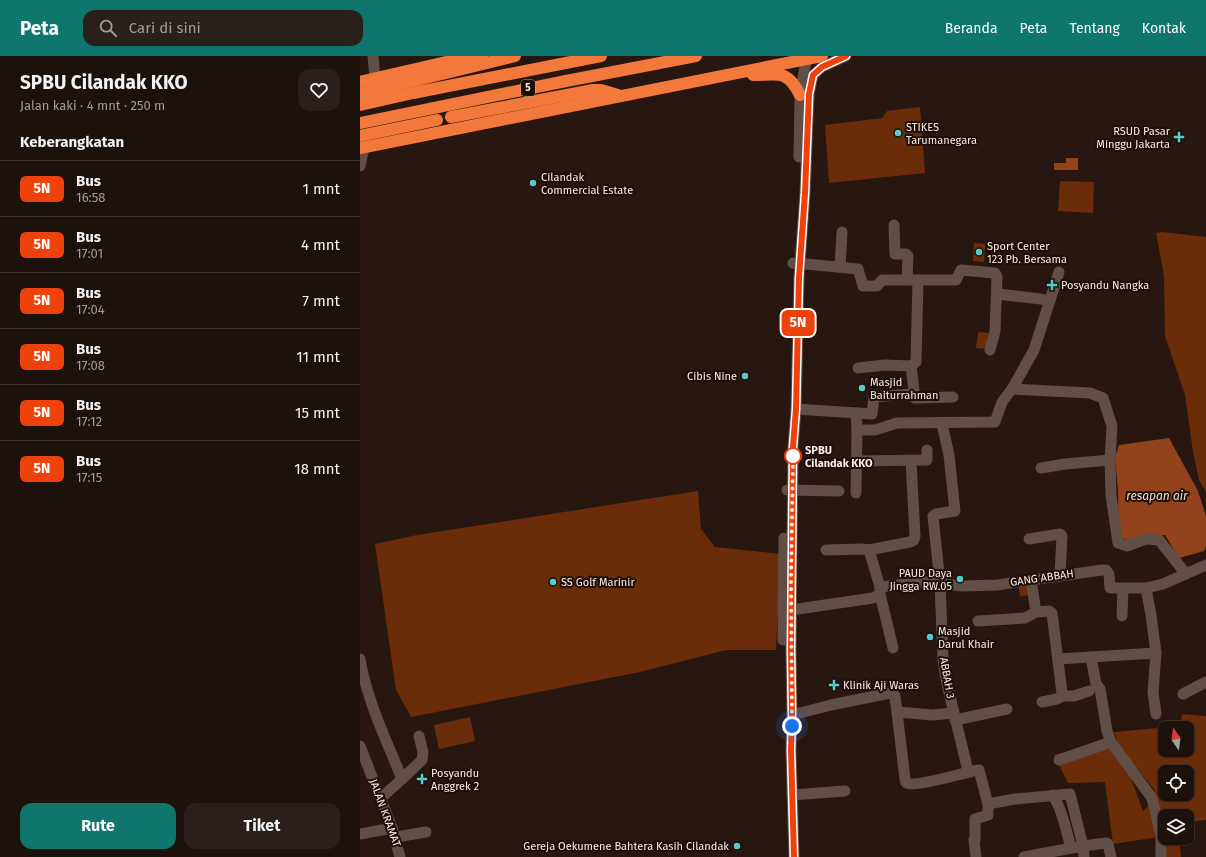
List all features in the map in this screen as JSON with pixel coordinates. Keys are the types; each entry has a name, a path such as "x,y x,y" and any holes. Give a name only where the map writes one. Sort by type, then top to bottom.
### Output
{"highway":[{"path":"360,82 455,60 482,56"},
{"path":"360,94 515,56"},
{"name":"5","path":"360,105 601,56"},
{"name":"5","path":"360,123 696,56"},
{"path":"765,67 775,56"},
{"path":"361,144 621,96 807,57 822,56"},
{"path":"734,73 782,75 794,83 800,96"},
{"path":"451,117 593,90 601,90 621,96"},
{"path":"361,144 437,120"}],"street":[{"path":"373,56 375,78"},
{"path":"798,239 805,193 809,94 813,75 822,67 846,56"},
{"path":"789,490 796,409 796,264 798,239 800,96 807,57"},
{"path":"360,166 361,144"},
{"path":"858,368 885,365 911,366 916,362 913,280 908,256 906,254 895,254 894,225"},
{"path":"840,267 842,232"},
{"path":"796,264 858,269 863,286 877,286 882,280 956,280 961,270 995,273 997,274 995,331 990,350"},
{"path":"857,430 875,430 897,424 995,422 1002,402 1012,389 1034,350 1059,272"},
{"path":"787,857 787,611 789,490 796,278"},
{"path":"997,294 1050,301"},
{"path":"907,395 912,394 914,390 911,366"},
{"path":"1012,389 1090,393 1103,398 1112,426 1110,460 1111,495 1118,543 1127,546 1146,539 1159,540 1186,574"},
{"path":"796,409 872,414 874,397 907,395 914,396 915,398 953,397"},
{"path":"856,413 856,493"},
{"name":"ABBAH 3","path":"942,424 949,455 955,512 936,514 933,516 940,583 943,659 946,684 968,771"},
{"path":"857,461 927,460 927,450"},
{"path":"826,550 869,550 914,540 911,460"},
{"path":"1041,468 1065,464 1110,460"},
{"path":"789,490 839,491"},
{"path":"1029,539 1060,534 1062,536 1060,575"},
{"path":"869,550 893,648"},
{"name":"GANG ABBAH","path":"787,611 873,598 880,591 926,582 976,586 997,585 1060,575 1106,570 1109,574 1110,588 1146,588 1163,584 1206,566"},
{"path":"1030,580 1036,612"},
{"path":"1122,616 1123,588"},
{"path":"1146,588 1156,653 1153,692 1156,714"},
{"path":"978,621 1025,618 1036,612 1049,611 1052,613 1062,696"},
{"path":"1058,659 1156,653"},
{"path":"1091,657 1096,684 1095,690 1111,742 1152,798 1161,836 1162,857"},
{"path":"360,659 365,687 402,778"},
{"path":"1183,694 1206,682"},
{"path":"788,683 792,715 794,857"},
{"path":"1042,702 1057,699 1062,696 1074,696 1095,690"},
{"path":"792,715 831,705 891,693 894,696 897,712 906,782 913,785 942,779 968,771 979,770 988,804 988,815 975,819 976,857"},
{"path":"897,712 954,716 1007,709"},
{"path":"382,798 422,760 423,752 419,736"},
{"path":"1059,760 1111,742"},
{"name":"JALAN KRAMAT","path":"361,750 382,798 394,833 400,857"},
{"path":"792,796 845,790"},
{"path":"988,804 1015,799 1070,794 1084,851"},
{"path":"1054,796 1060,806 1070,848"},
{"path":"360,834 426,832"},
{"path":"1024,857 1070,848 1084,851 1107,843 1110,857"}],"shaded area":[{"path":"920,107 925,173 829,183 825,125 882,118 887,111"},
{"path":"1060,181 1094,182 1093,213 1058,211"},
{"path":"1162,232 1206,237 1206,492 1199,480 1193,452 1185,395 1165,336 1164,276 1156,233"},
{"name":"Sport Center 123 Pb. Bersama","path":"974,243 985,244 984,262 973,261"},
{"path":"978,332 988,333 986,349 976,348"},
{"path":"698,491 701,529 715,547 781,554 776,650 726,650 640,672 411,717 396,690 375,544 417,535"},
{"path":"1032,581 1033,595 1020,596 1018,582"},
{"path":"1182,714 1206,716 1206,820 1194,821 1194,809 1158,809 1158,837 1113,844 1105,782 1068,783 1054,755 1085,747 1096,741 1106,741 1130,776 1143,811 1156,799 1154,789 1120,748 1114,732 1158,728 1158,757 1194,757 1194,721 1181,721"},
{"path":"470,717 475,741 439,749 434,725"},
{"path":"1165,845 1180,845 1181,857 1165,857"}],"water":[{"path":"1066,158 1078,158 1078,170 1054,170 1054,163 1066,163"},
{"name":"resapan air","path":"1169,438 1198,491 1206,516 1206,546 1204,551 1179,558 1165,535 1144,536 1130,541 1119,537 1118,490 1115,457 1119,445"}],"bus line":[{"name":"5N","path":"794,857 791,750 793,447 796,409 799,278 805,193 809,94 813,75 822,67 846,56"}],"place":[{"name":"STIKES Tarumanegara","path":"898,133"},
{"name":"RSUD Pasar Minggu Jakarta","path":"1179,137"},
{"name":"Cilandak Commercial Estate","path":"533,183"},
{"name":"Sport Center 123 Pb. Bersama","path":"979,252"},
{"name":"Posyandu Nangka","path":"1052,285"},
{"name":"Cibis Nine","path":"745,376"},
{"name":"Masjid Baiturrahman","path":"862,388"},
{"name":"SPBU Cilandak KKO","path":"793,456"},
{"name":"PAUD Daya Jingga RW.05","path":"960,579"},
{"name":"SS Golf Marinir","path":"553,582"},
{"name":"Masjid Darul Khair","path":"930,637"},
{"name":"Klinik Aji Waras","path":"834,685"},
{"name":"Posyandu Anggrek 2","path":"422,779"},
{"name":"Gereja Oekumene Bahtera Kasih Cilandak","path":"737,846"}],"route":[{"path":"792,726 791,580 793,456"}]}
